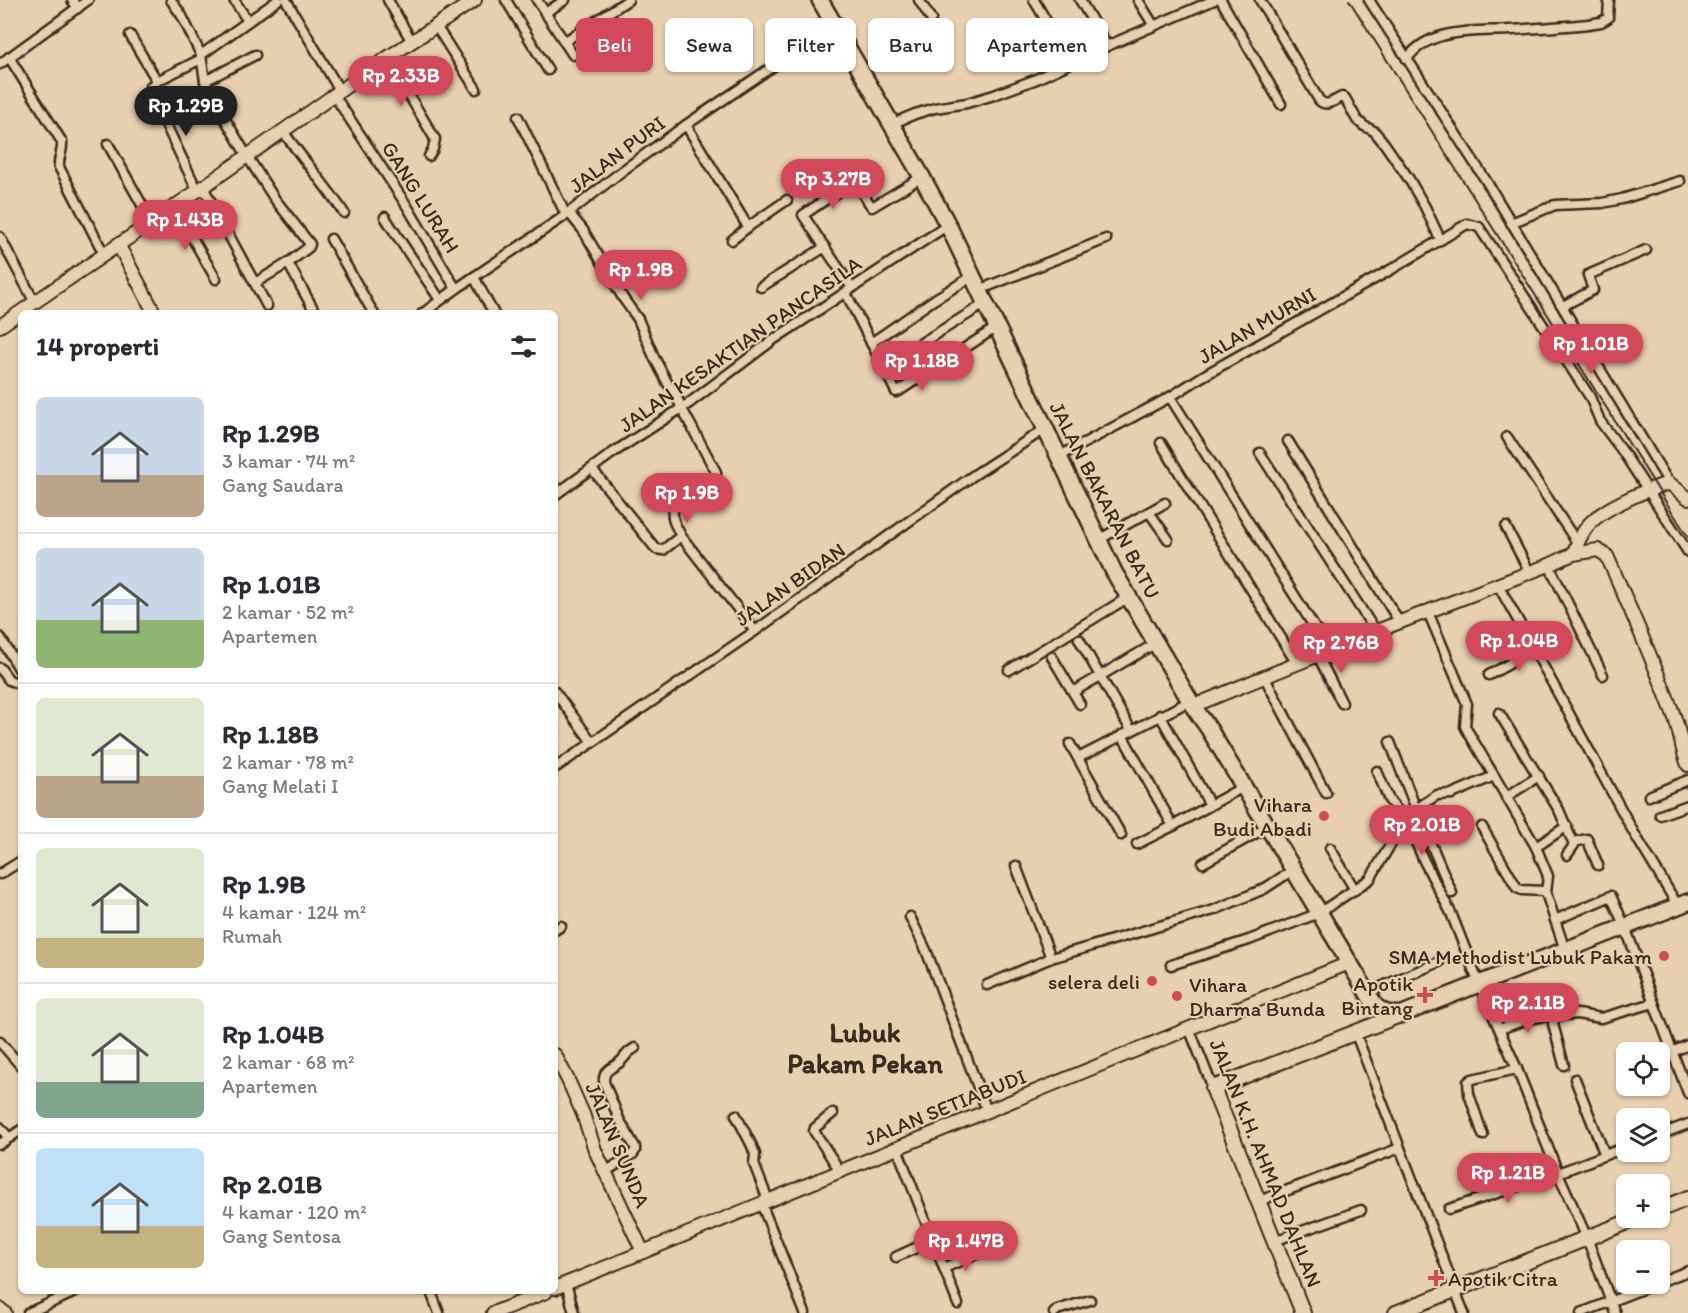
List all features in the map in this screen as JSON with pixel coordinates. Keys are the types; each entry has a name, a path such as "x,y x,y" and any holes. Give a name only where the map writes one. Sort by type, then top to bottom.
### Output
{"highway":[{"name":"JALAN BAKARAN BATU","path":"824,3 832,18"},
{"name":"JALAN BAKARAN BATU","path":"856,62 948,225 1098,540 1129,597 1376,1007"},
{"path":"1376,1007 1386,1013 1400,1015 1683,904"}],"main road":[{"path":"1360,1030 1371,1024 1376,1007"},
{"path":"1213,1088 1400,1015"},
{"name":"JALAN K.H. AHMAD DAHLAN","path":"1213,1088 1303,1313"},
{"path":"1670,1205 1688,1198"},
{"path":"1396,1313 1616,1227"}],"street":[{"path":"0,64 75,4 88,0"},
{"path":"171,0 182,16 201,57 206,81 215,102 279,206 310,244 288,263 255,283"},
{"path":"234,0 248,21"},
{"path":"267,306 200,188 150,91 154,84 201,57 248,21 267,3 278,0"},
{"name":"GANG LURAH","path":"286,0 337,93 456,289"},
{"path":"388,0 412,42"},
{"path":"22,310 387,58 475,0"},
{"path":"506,0 548,70"},
{"path":"537,0 573,55"},
{"path":"545,13 565,0"},
{"path":"564,42 628,0"},
{"path":"919,0 930,18"},
{"path":"1034,0 1045,18"},
{"path":"1080,0 1091,18"},
{"path":"1138,0 1154,26"},
{"path":"1108,46 1204,2 1214,0"},
{"path":"1221,0 1281,104"},
{"path":"1260,0 1322,104 1345,98 1357,120 1380,136 1409,179 1440,239"},
{"path":"1369,0 1485,179 1669,483 1688,498"},
{"path":"1407,59 1426,42 1452,34 1602,22 1608,18 1609,0"},
{"path":"436,26 476,89"},
{"path":"130,35 154,84"},
{"path":"206,81 255,55"},
{"path":"9,57 62,142 59,167 104,254"},
{"path":"387,58 435,139 429,156"},
{"name":"JALAN PURI","path":"427,310 568,214 622,171 686,125 766,72"},
{"path":"891,124 925,111 994,96 1051,72"},
{"path":"518,117 568,214 583,230 638,319 654,357 712,464 717,477 714,484 708,490 678,506 673,516 681,536 755,631"},
{"path":"686,125 748,227"},
{"path":"283,131 344,213"},
{"path":"108,144 151,221"},
{"path":"922,177 872,207 858,186 852,182 803,215 825,247 849,290 871,343 896,392 997,327"},
{"path":"1511,223 1555,205 1622,199 1680,181"},
{"path":"732,240 787,200"},
{"path":"174,206 216,279"},
{"path":"385,217 440,300"},
{"name":"JALAN MURNI","path":"1058,457 1170,397 1440,239 1467,224 1472,224 1479,227 1590,397 1600,421 1648,490"},
{"name":"JALAN KESAKTIAN PANCASILA","path":"558,493 773,340 948,225"},
{"path":"0,237 34,301"},
{"path":"331,239 372,310"},
{"path":"871,343 935,299 979,290 1106,239"},
{"path":"118,244 152,310"},
{"path":"760,287 825,247"},
{"path":"1563,306 1593,290 1588,276 1646,250"},
{"path":"288,263 314,310"},
{"path":"474,278 492,310"},
{"path":"897,358 979,290"},
{"path":"0,326 18,313"},
{"path":"1170,397 1330,652"},
{"name":"JALAN BIDAN","path":"558,766 755,631 974,475 1045,429"},
{"path":"1506,437 1575,549"},
{"path":"1288,441 1400,623"},
{"path":"1161,443 1298,664"},
{"path":"1260,453 1376,632"},
{"path":"592,469 656,549 661,551 666,549 681,536"},
{"path":"1078,758 1160,715 1265,678 1549,565 1575,549 1592,522 1623,502 1669,483"},
{"path":"1648,490 1688,552"},
{"path":"1098,540 1165,503"},
{"path":"1149,512 1168,539"},
{"path":"1506,527 1530,573"},
{"path":"1575,549 1599,550 1607,556 1683,724 1681,745 1688,765"},
{"path":"1549,565 1603,675"},
{"path":"1498,585 1634,833 1683,904"},
{"path":"1009,670 1129,597"},
{"path":"1428,612 1466,700 1465,726 1536,847 1548,876 1546,891 1565,950"},
{"path":"0,637 18,667"},
{"path":"1079,639 1131,730"},
{"path":"1073,692 1155,643"},
{"path":"1489,675 1509,664 1531,643"},
{"path":"1318,656 1342,703"},
{"path":"1052,657 1080,704"},
{"path":"0,668 9,680 17,683"},
{"path":"1265,678 1326,793"},
{"path":"558,696 592,742"},
{"path":"1499,712 1567,826 1574,842 1567,855"},
{"path":"1160,715 1210,805"},
{"path":"1122,735 1173,826"},
{"path":"1390,742 1452,893"},
{"path":"1070,744 1121,835"},
{"path":"1377,771 1389,800 1407,822 1451,913 1587,1238 1615,1313"},
{"path":"1171,965 1249,940 1319,913 1370,879 1398,832 1416,809 1437,795 1452,794 1494,776"},
{"path":"1506,797 1539,776"},
{"path":"1649,796 1688,780"},
{"path":"1137,844 1243,787"},
{"path":"1660,815 1688,805"},
{"path":"1482,826 1517,888 1546,891"},
{"path":"1536,847 1567,826"},
{"path":"1203,863 1268,827"},
{"path":"1574,842 1587,839 1599,865"},
{"path":"1330,848 1355,890"},
{"path":"0,874 18,863"},
{"path":"1016,866 1051,958"},
{"path":"987,985 1051,958 1214,910 1264,889 1293,870"},
{"path":"1555,920 1611,896 1688,1093"},
{"path":"910,917 926,950 987,1111"},
{"path":"1367,993 1439,962"},
{"name":"JALAN SETIABUDI","path":"561,1285 1349,963"},
{"path":"1500,1029 1533,1018 1577,1014 1594,1018 1608,1017 1654,1003"},
{"path":"1555,1017 1553,1024 1564,1065"},
{"name":"JALAN K.H. AHMAD DAHLAN","path":"1189,1028 1213,1088"},
{"path":"1360,1030 1400,1148 1464,1313"},
{"path":"0,1042 18,1063"},
{"path":"1672,1052 1688,1045"},
{"path":"605,1172 635,1151 604,1082 607,1070 621,1062 626,1053 635,1048"},
{"name":"JALAN SUNDA","path":"558,1061 583,1114 605,1172 643,1252"},
{"path":"1483,1135 1469,1094 1468,1082 1472,1079 1517,1069"},
{"path":"1575,1079 1605,1155"},
{"path":"833,1113 814,1131 840,1171"},
{"path":"736,1115 751,1144 765,1202 805,1313"},
{"path":"1670,1131 1688,1124"},
{"path":"0,1127 9,1138"},
{"path":"0,1144 18,1132"},
{"path":"897,1148 958,1304"},
{"path":"1259,1201 1400,1148"},
{"path":"1449,1209 1558,1173 1616,1151"},
{"path":"1274,1241 1361,1210"},
{"path":"896,1257 933,1240"},
{"path":"944,1268 978,1252"},
{"path":"1670,1278 1688,1271"},
{"path":"561,1285 574,1313"},
{"path":"28,1313 71,1294"},
{"path":"432,1294 439,1313"},
{"path":"493,1313 541,1294"},
{"path":"1581,1313 1629,1294"},
{"path":"1054,1313 1057,1310 1090,1300"},
{"path":"0,1309 5,1313"}],"railway":[{"path":"1349,0 1688,537"}],"place":[{"name":"Vihara Budi Abadi","path":"1324,816"},
{"name":"SMA Methodist Lubuk Pakam","path":"1664,956"},
{"name":"selera deli","path":"1152,981"},
{"name":"Apotik Bintang","path":"1425,995"},
{"name":"Vihara Dharma Bunda","path":"1177,996"},
{"name":"Apotik Citra","path":"1436,1278"}],"district":[{"name":"Lubuk Pakam Pekan","path":"865,1048"}]}
